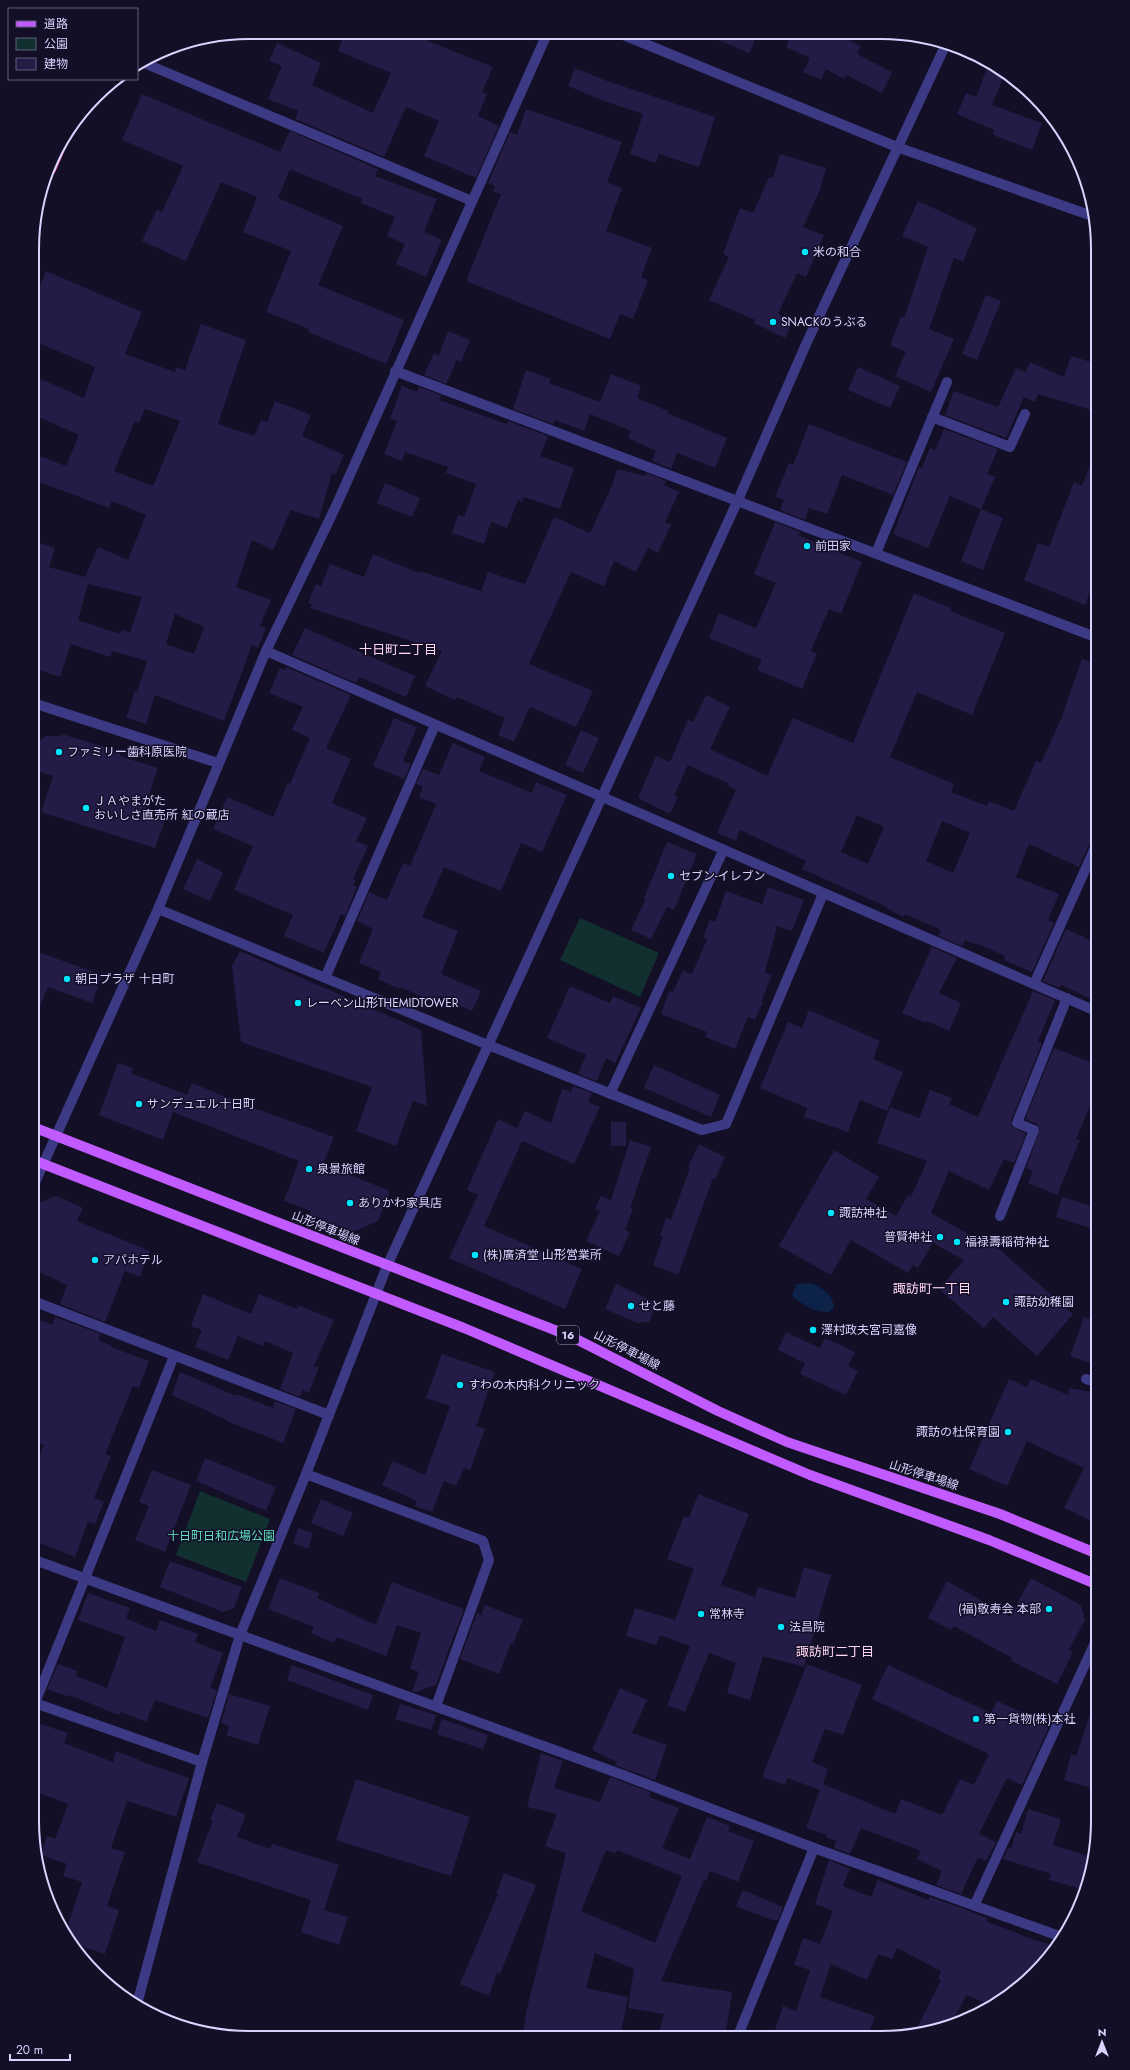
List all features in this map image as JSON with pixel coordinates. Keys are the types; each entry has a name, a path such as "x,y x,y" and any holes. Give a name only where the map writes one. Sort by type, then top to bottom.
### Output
{"main road":[{"name":"山形停車場線","path":"39,1129 570,1336 718,1410 788,1442 1000,1514 1091,1551"},
{"path":"39,1162 464,1328 810,1475 989,1540 1091,1582"}],"street":[{"path":"39,1173 158,909 266,651 336,506 544,39"},
{"path":"633,39 897,147 1088,215"},
{"path":"137,1999 202,1762 240,1635 306,1474 377,1295 387,1266 738,500 807,342 944,49"},
{"path":"149,64 472,201"},
{"path":"395,371 1091,635"},
{"path":"876,553 947,382"},
{"path":"932,417 1010,447 1025,414"},
{"path":"266,651 723,851 1091,1009"},
{"path":"39,705 218,763"},
{"path":"325,978 435,725"},
{"path":"610,1094 723,851"},
{"path":"1034,984 1091,857"},
{"path":"158,909 488,1046 702,1130 726,1124 823,894"},
{"path":"1000,1216 1034,1130 1017,1123 1067,998"},
{"path":"39,1303 329,1415"},
{"path":"39,1690 174,1356"},
{"path":"1086,1379 1091,1381"},
{"path":"306,1474 483,1541 489,1560 436,1706"},
{"path":"39,1562 436,1706 814,1848 975,1904 1057,1935"},
{"path":"975,1904 1091,1651"},
{"path":"39,1704 202,1762"},
{"path":"740,2031 814,1848"}],"green space":[{"path":"580,918 659,953 640,997 560,960"},
{"name":"十日町日和広場公園","path":"200,1491 270,1519 246,1582 176,1555"}],"water":[{"path":"812,1283 830,1295 834,1308 829,1312 809,1308 792,1296 796,1284"}],"building":[{"path":"343,39 429,39 428,41 493,67 482,92 487,94 478,116 499,126 476,178 424,156 439,121 406,107 384,157 295,119 298,111 268,99 282,66 269,61 277,43 321,63 312,85 373,113 391,73 338,51"},
{"path":"716,39 755,39 749,53"},
{"path":"789,39 846,39 861,46 857,54 892,72 882,93 846,75 844,79 826,69 821,80 803,72 810,58 786,47"},
{"path":"575,68 607,81 715,117 699,167 659,154 656,163 630,154 643,114 604,101 568,86"},
{"path":"987,68 1003,78 992,105 1042,123 1032,150 993,135 994,130 957,114 966,93 976,97"},
{"path":"142,94 280,152 290,131 378,169 375,176 437,199 424,232 442,240 426,277 396,264 405,244 387,236 395,217 361,203 362,199 290,169 278,198 343,226 318,285 404,320 386,364 308,332 309,329 266,312 291,251 243,232 257,197 221,182 186,261 142,241 157,209 162,212 183,166 122,140"},
{"path":"526,109 622,142 607,182 622,188 606,231 652,248 641,277 648,280 633,319 620,314 610,339 466,281 501,194 493,192 495,186 488,183 510,132 517,135"},
{"path":"780,154 826,168 820,190 803,227 824,235 806,277 797,273 778,314 793,321 785,338 754,323 755,320 709,300 729,257 723,254 740,208 753,213 769,177 773,178"},
{"path":"918,201 977,228 963,262 954,258 929,329 954,339 931,392 895,376 906,352 890,345 901,317 904,318 928,247 902,236"},
{"path":"46,271 142,312 125,354 175,372 176,367 185,370 201,324 246,340 218,424 254,436 261,420 267,422 275,401 311,415 302,436 344,455 335,475 332,473 319,519 291,510 273,550 252,540 236,587 271,600 260,626 266,628 258,648 252,645 224,721 155,695 146,724 126,718 135,691 137,692 147,661 112,651 110,657 71,644 60,677 39,670 39,543 55,548 49,567 85,577 98,547 128,560 146,515 112,501 109,508 39,482 39,456 66,466 79,435 39,417 39,378 84,398 95,367 39,343 39,288","holes":["145,409 180,421 153,486 114,471 135,421 139,423","88,584 142,597 130,632 122,630 120,634 78,620","175,614 204,627 194,654 166,644"]},
{"path":"986,295 1001,301 977,360 962,354"},
{"path":"448,331 470,340 461,362 457,360 446,384 424,375 434,353 439,356"},
{"path":"1071,356 1091,362 1091,410 1038,394 1035,402 1024,397 1006,438 945,415 954,391 998,407 1016,368 1025,372 1030,362 1064,377"},
{"path":"858,367 900,386 890,408 848,390"},
{"path":"526,370 551,379 549,383 600,402 611,374 641,386 637,398 668,411 667,413 727,438 715,468 677,453 671,469 652,461 656,451 628,438 631,431 590,414 584,431 555,420 553,424 513,409"},
{"path":"402,386 417,392 419,387 441,395 439,400 507,424 508,421 548,436 540,456 574,468 560,509 524,497 522,502 518,500 507,528 491,522 484,544 452,533 458,515 464,517 476,484 446,473 448,467 405,452 402,461 384,454 397,421 390,419"},
{"path":"809,424 907,462 893,495 842,475 827,514 809,508 805,520 780,510 784,500 775,497 789,463 793,465"},
{"path":"944,429 998,449 987,474 995,477 981,509 950,496 928,548 893,534 919,467 922,468 930,448 935,450"},
{"path":"1091,463 1091,589 1085,605 1024,580 1038,543 1049,547 1074,482 1082,486"},
{"path":"617,469 645,476 647,473 666,481 664,485 679,492 665,522 671,525 658,553 648,548 636,572 614,561 604,586 571,572 529,664 593,691 576,727 530,707 514,742 498,735 505,718 457,697 455,700 425,686 442,651 310,608 312,604 308,603 316,584 321,586 330,564 364,577 373,554 419,573 420,571 481,591 488,572 525,584 554,517 590,533 613,483"},
{"path":"385,483 420,498 412,517 377,503"},
{"path":"981,509 1003,518 983,570 961,561"},
{"path":"775,522 800,532 798,535 862,562 841,614 829,609 811,651 817,654 802,689 757,670 762,660 709,638 719,613 756,628 776,583 754,574"},
{"path":"914,593 951,608 950,611 1005,633 972,715 917,692 890,757 954,784 951,792 987,806 989,801 1014,811 1036,761 1041,763 1061,719 1082,659 1091,662 1091,840 1079,867 1029,844 1016,877 1059,894 1048,920 1054,923 1032,972 1004,960 1005,956 976,943 975,944 965,940 962,946 938,936 941,930 905,914 903,917 886,908 887,907 802,869 806,861 740,830 736,841 717,833 736,790 727,785 728,783 688,765 674,795 678,797 670,814 638,798 656,756 670,762 688,720 693,722 706,695 730,707 710,749 767,776 793,718 853,743","holes":["857,815 884,827 868,864 841,852","942,821 970,833 953,873 926,861"]},
{"path":"305,628 415,676 406,697 359,677 356,683 292,655"},
{"path":"286,667 351,695 326,748 351,759 332,803 367,818 356,841 368,846 353,879 356,880 353,885 357,887 345,916 341,914 324,953 284,936 293,915 234,890 253,846 213,829 227,797 273,817 288,783 290,784 310,738 292,730 303,707 269,693 280,668 285,670"},
{"path":"394,718 417,727 403,761 411,764 404,779 373,766"},
{"path":"581,730 599,738 583,773 565,765"},
{"path":"62,734 121,752 120,756 158,768 145,807 167,814 155,848 41,812 53,776 39,772 39,743 46,736 61,736"},
{"path":"453,743 485,757 479,771 532,793 536,782 567,795 542,852 521,843 501,891 444,867 422,917 458,931 441,974 481,991 472,1011 439,996 436,1003 400,987 399,989 378,979 381,972 359,963 373,929 357,921 369,892 387,900 403,863 410,866 436,804 419,797 423,787 416,784 423,769 439,775"},
{"name":"セブン-イレブン","path":"667,842 697,854 674,910 667,907 651,939 631,930 646,899 644,898"},
{"path":"197,859 223,872 210,901 183,889"},
{"path":"768,887 804,900 792,931 777,926 765,972 772,975 761,1002 763,1002 755,1020 748,1017 735,1049 705,1037 707,1032 661,1014 669,991 673,992 683,970 692,974 707,939 703,937 710,920 715,922 726,891 762,904"},
{"path":"1066,929 1091,941 1091,999 1061,985 1060,988 1043,981"},
{"path":"932,947 957,958 939,993 961,1003 949,1031 927,1021 926,1023 902,1013"},
{"name":"レーベン山形THEMIDTOWER","path":"240,951 421,1030 427,1106 413,1101 396,1146 356,1131 372,1087 241,1042 232,966"},
{"name":"朝日プラザ 十日町","path":"39,952 102,975 92,1003 48,987 39,1009"},
{"path":"570,986 610,1003 613,996 641,1008 615,1063 606,1058 597,1081 578,1074 586,1055 547,1038"},
{"path":"1033,991 1055,1000 1038,1041 1042,1043 1011,1121 1012,1127 1026,1134 1014,1163 1004,1159 989,1190 949,1171 931,1213 988,1245 991,1242 1073,1314 1037,1356 993,1317 984,1328 939,1289 964,1260 933,1243 918,1268 913,1265 908,1273 851,1240 831,1275 779,1246 834,1150 879,1177 866,1199 896,1216 908,1195 911,1197 927,1161 877,1143 890,1107 919,1118 930,1090 952,1098 949,1104 978,1117"},
{"path":"809,1010 880,1041 873,1059 903,1072 887,1111 860,1100 848,1132 804,1117 807,1108 760,1088 788,1022 802,1028"},
{"path":"1054,1048 1091,1062 1091,1104 1076,1139 1080,1140 1057,1195 1028,1183 1033,1171 1026,1168 1040,1129 1037,1124 1025,1119"},
{"path":"118,1063 134,1068 131,1073 187,1095 192,1083 246,1105 334,1137 323,1164 390,1191 378,1221 353,1232 309,1215 311,1211 284,1201 299,1161 173,1112 163,1140 99,1115"},
{"path":"654,1065 720,1095 711,1117 644,1088"},
{"path":"573,1086 592,1093 588,1102 600,1107 574,1164 522,1141 484,1226 582,1269 565,1309 449,1258 478,1195 467,1190 498,1119 517,1128 525,1111 551,1123 562,1089 571,1092"},
{"path":"611,1122 626,1122 626,1146 611,1146"},
{"path":"630,1140 651,1147 630,1208 633,1209 625,1230 630,1232 619,1256 586,1241 600,1211 595,1209 601,1196 611,1200"},
{"path":"699,1144 725,1157 715,1179 713,1178 678,1275 653,1265 663,1237 660,1236 666,1218 671,1220 690,1168 688,1167"},
{"path":"56,1196 83,1208 77,1221 150,1251 140,1277 125,1271 105,1322 60,1304 67,1285 39,1272 39,1203"},
{"path":"1062,1197 1091,1206 1091,1228 1056,1217"},
{"name":"せと藤","path":"616,1284 657,1303 649,1322 637,1323 605,1309"},
{"path":"203,1294 251,1314 259,1294 297,1309 298,1305 334,1320 314,1366 319,1367 309,1393 303,1390 300,1397 280,1389 293,1353 265,1341 263,1346 238,1336 228,1360 195,1347 202,1330 191,1326"},
{"path":"55,1317 101,1334 98,1340 112,1346 111,1347 149,1361 139,1388 133,1386 105,1454 111,1456 94,1498 104,1502 95,1524 88,1522 75,1557 39,1543 39,1457 44,1445 39,1443 39,1323 40,1320 52,1325"},
{"path":"1084,1317 1091,1320 1091,1364 1070,1356"},
{"path":"786,1332 820,1348 825,1338 855,1352 848,1366 858,1371 846,1395 800,1374 805,1363 778,1350"},
{"path":"442,1354 495,1372 476,1426 485,1429 470,1470 464,1468 456,1486 444,1481 432,1512 415,1506 417,1501 382,1485 393,1461 425,1475 450,1406 426,1398"},
{"path":"180,1372 236,1396 237,1394 273,1408 275,1401 296,1409 283,1443 227,1421 172,1395"},
{"path":"1009,1379 1027,1387 1031,1379 1068,1395 1069,1388 1091,1392 1091,1521 1064,1508 1084,1468 1027,1441 1007,1486 969,1469"},
{"path":"205,1458 276,1487 266,1511 196,1481"},
{"path":"152,1470 191,1485 165,1552 135,1540 149,1506 139,1502"},
{"path":"698,1494 749,1514 721,1585 755,1597 758,1587 795,1598 804,1567 831,1575 804,1667 763,1656 750,1700 727,1693 736,1663 709,1653 685,1712 667,1705 690,1646 660,1635 656,1645 626,1636 635,1608 675,1620 694,1569 667,1559 684,1516 689,1518"},
{"path":"321,1499 353,1513 343,1536 311,1523"},
{"path":"298,1528 313,1533 308,1549 293,1543"},
{"path":"170,1561 242,1587 234,1608 223,1612 160,1587"},
{"path":"280,1578 319,1593 317,1598 376,1625 392,1582 464,1609 436,1685 416,1692 412,1691 419,1672 410,1669 421,1633 397,1625 386,1656 337,1637 334,1643 311,1633 314,1627 268,1609"},
{"path":"1031,1578 1081,1605 1085,1620 1069,1650 1073,1652 1057,1684 1011,1661 1012,1658 954,1626 951,1630 928,1618 947,1581 1010,1617"},
{"path":"88,1593 130,1608 126,1618 156,1631 160,1620 198,1634 195,1642 223,1653 210,1688 217,1690 208,1718 155,1700 146,1722 121,1712 119,1715 69,1695 69,1697 47,1689 58,1664 78,1671 76,1676 107,1688 125,1637 78,1620"},
{"path":"485,1605 523,1620 513,1644 511,1643 499,1674 460,1659 477,1613 481,1615"},
{"path":"807,1664 862,1685 843,1735 825,1729 812,1762 828,1769 823,1784 895,1814 901,1799 942,1815 960,1779 974,1785 989,1754 872,1699 888,1665 991,1713 997,1701 1050,1725 1022,1785 1007,1778 979,1834 996,1842 986,1861 978,1857 961,1894 936,1885 942,1871 917,1859 921,1851 861,1828 850,1854 834,1848 836,1841 826,1837 827,1835 806,1828 820,1790 787,1778 785,1785 762,1777"},
{"path":"292,1665 373,1695 368,1710 287,1680"},
{"path":"620,1688 647,1700 632,1733 667,1745 655,1780 615,1765 617,1762 592,1750"},
{"path":"229,1694 270,1706 258,1745 226,1735 229,1726 221,1723"},
{"path":"400,1704 436,1715 431,1730 395,1719"},
{"path":"1091,1711 1091,1788 1064,1780 1071,1754 1076,1756"},
{"path":"442,1719 488,1735 483,1749 437,1734"},
{"path":"41,1724 68,1733 64,1743 113,1762 116,1751 189,1778 176,1817 127,1801 111,1848 125,1852 107,1906 119,1910 105,1954 80,1946 67,1927 82,1882 63,1876 67,1864 42,1855 47,1836 55,1839 68,1804 39,1793 39,1730"},
{"path":"541,1753 563,1761 554,1788 600,1802 610,1777 650,1792 649,1797 679,1808 662,1848 690,1859 707,1817 730,1826 728,1831 754,1841 738,1882 710,1871 706,1881 704,1880 661,1981 732,1992 726,2031 660,2031 664,2014 628,2008 634,1969 595,1953 586,1988 628,1997 621,2031 524,2031 527,2008 566,1853 545,1846 557,1814 527,1807","holes":["606,1850 616,1854 617,1850 682,1876 655,1943 581,1911"]},
{"path":"356,1779 470,1817 451,1876 336,1840"},
{"path":"217,1803 246,1815 237,1837 270,1849 272,1844 339,1865 324,1910 348,1917 339,1945 301,1932 311,1900 197,1862 213,1820 210,1819"},
{"path":"1028,1809 1061,1819 1053,1845 1088,1856 1080,1889 1049,1880 1051,1874 1003,1859 1008,1848 1011,1849 1016,1832 1021,1834"},
{"path":"829,1860 850,1869 843,1886 871,1897 878,1880 928,1900 930,1897 956,1906 987,1918 986,1921 1037,1941 1051,1944 1039,1959 1009,1988 986,2003 966,1995 955,2017 917,2028 941,1980 938,1979 941,1971 897,1948 892,1959 878,1954 867,1980 831,1964 820,1997 875,2016 870,2031 774,2031 783,2006 796,2011 810,1970 794,1965 803,1938 820,1944 833,1911 815,1904"},
{"path":"504,1873 536,1885 500,1974 497,1972 489,1996 460,1984 498,1894 496,1894"},
{"path":"743,1890 783,1907 778,1920 772,1920 736,1906"}],"place":[{"name":"米の和合","path":"805,252"},
{"name":"SNACKのうぶる","path":"773,322"},
{"name":"前田家","path":"807,546"},
{"name":"ファミリー歯科原医院","path":"59,752"},
{"name":"ＪＡやまがた おいしさ直売所 紅の蔵店","path":"86,808"},
{"name":"セブン-イレブン","path":"671,876"},
{"name":"朝日プラザ 十日町","path":"67,979"},
{"name":"レーベン山形THEMIDTOWER","path":"298,1003"},
{"name":"サンデュエル十日町","path":"139,1104"},
{"name":"泉景旅館","path":"309,1169"},
{"name":"ありかわ家具店","path":"350,1203"},
{"name":"諏訪神社","path":"831,1213"},
{"name":"普賢神社","path":"940,1237"},
{"name":"福禄壽稲荷神社","path":"957,1242"},
{"name":"(株)廣済堂 山形営業所","path":"475,1255"},
{"name":"アパホテル","path":"95,1260"},
{"name":"諏訪幼稚園","path":"1006,1302"},
{"name":"せと藤","path":"631,1306"},
{"name":"澤村政夫宮司嘉像","path":"813,1330"},
{"name":"すわの木内科クリニック","path":"460,1385"},
{"name":"諏訪の杜保育園","path":"1008,1432"},
{"name":"(福)敬寿会 本部","path":"1049,1609"},
{"name":"常林寺","path":"701,1614"},
{"name":"法昌院","path":"781,1627"},
{"name":"第一貨物(株)本社","path":"976,1719"}],"district":[{"name":"十日町二丁目","path":"398,649"},
{"name":"諏訪町一丁目","path":"932,1288"},
{"name":"諏訪町二丁目","path":"835,1651"}]}
